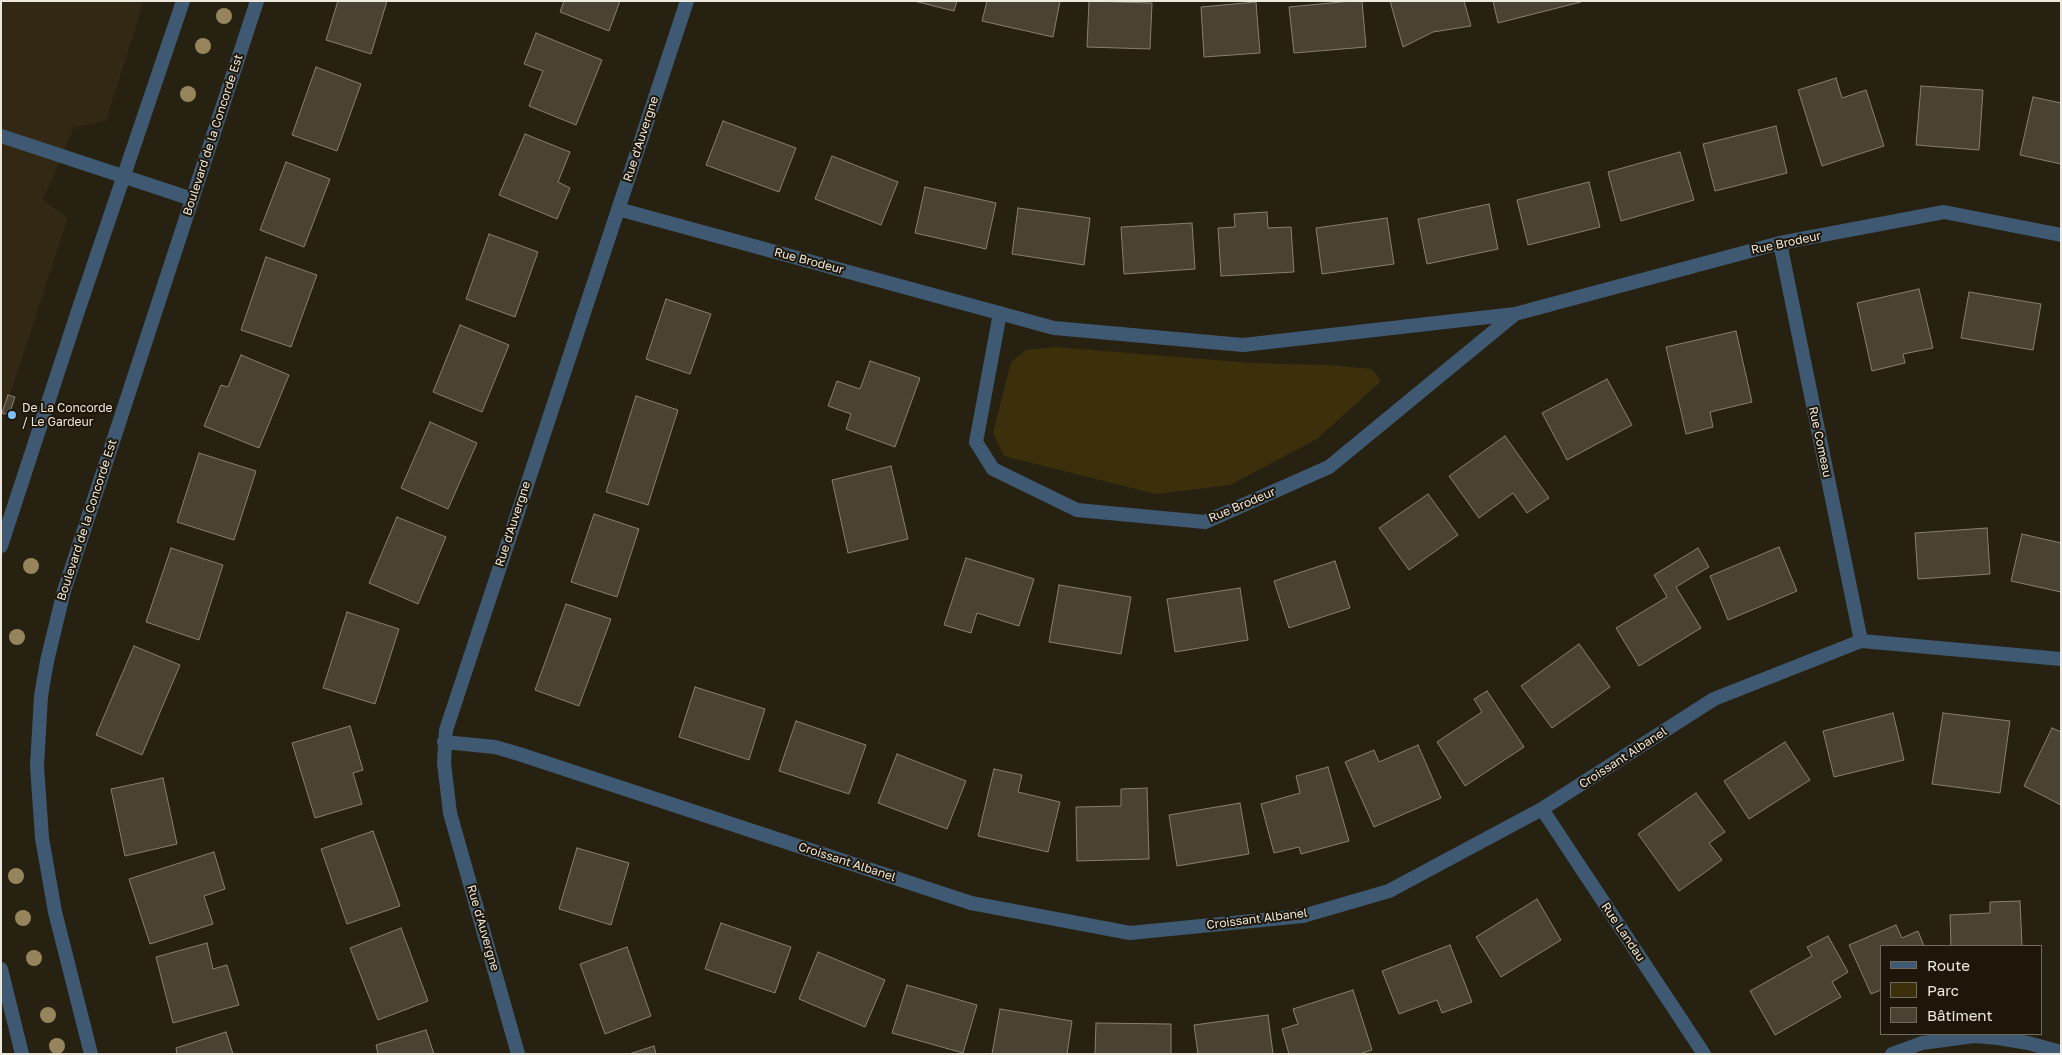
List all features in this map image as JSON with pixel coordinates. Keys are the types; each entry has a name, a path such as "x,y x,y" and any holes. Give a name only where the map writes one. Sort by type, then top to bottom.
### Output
{"street":[{"path":"1,546 78,310 125,177 183,1"},
{"name":"Boulevard de la Concorde Est","path":"91,1054 55,912 42,838 37,766 42,696 48,653 64,591 257,1"},
{"name":"Rue d'Auvergne","path":"518,1054 450,812 444,763 444,742 458,690 687,1"},
{"path":"1,136 192,198"},
{"name":"Rue Brodeur","path":"618,209 1054,328 1243,345 1515,314 1780,243 1944,212 2061,235"},
{"name":"Rue Comeau","path":"1780,243 1861,641"},
{"name":"Rue Brodeur","path":"1000,313 976,442 993,469 1077,510 1205,522 1329,467 1515,314"},
{"name":"Croissant Albanel","path":"444,742 495,747 519,754 971,903 1130,933 1303,916 1389,891 1542,809 1714,699 1861,641 2061,659"},
{"name":"Rue Landau","path":"1542,809 1704,1054"},
{"path":"1,969 22,1054"},
{"path":"1892,1054 1922,1043 1974,1036 2028,1043 2061,1052"}],"shaded area":[{"path":"1,1 144,1 106,121 74,127 43,200 68,218 1,422"}],"green space":[{"path":"1056,347 1251,363 1329,365 1372,369 1381,381 1317,439 1230,485 1156,494 1004,456 993,433 1011,362 1026,350"}],"building":[{"path":"338,1 387,1 371,54 326,40"},
{"path":"564,1 620,1 609,31 560,12"},
{"path":"914,1 957,1 954,11"},
{"path":"987,1 1060,1 1053,37 982,21"},
{"path":"1089,1 1152,3 1150,49 1087,47"},
{"path":"1362,1 1366,47 1294,53 1289,7"},
{"path":"1390,1 1464,1 1471,26 1433,32 1403,47"},
{"path":"1493,1 1580,1 1581,2 1498,23"},
{"path":"1256,2 1260,53 1204,57 1201,7"},
{"path":"536,33 602,60 576,125 529,106 543,71 524,64"},
{"path":"316,67 361,84 337,151 292,135"},
{"path":"1836,78 1842,98 1866,90 1884,146 1822,166 1798,90"},
{"path":"1921,86 1983,90 1979,150 1916,145"},
{"path":"2033,97 2061,103 2061,164 2020,155"},
{"path":"723,121 796,148 779,192 706,165"},
{"path":"1776,126 1787,173 1715,191 1703,144"},
{"path":"525,134 570,152 558,182 570,188 557,219 499,195"},
{"path":"1680,152 1694,200 1621,221 1608,172"},
{"path":"832,156 898,182 881,225 815,199"},
{"path":"286,162 330,179 304,247 260,230"},
{"path":"1589,182 1600,227 1528,245 1517,200"},
{"path":"925,187 996,203 986,249 915,233"},
{"path":"1489,204 1498,249 1427,264 1418,219"},
{"path":"1018,208 1090,218 1084,265 1012,254"},
{"path":"1267,212 1268,228 1291,227 1294,272 1221,276 1218,228 1235,227 1234,214"},
{"path":"1387,218 1394,264 1322,274 1316,228"},
{"path":"1192,223 1195,269 1124,274 1121,227"},
{"path":"489,234 538,252 515,317 466,299"},
{"path":"266,257 317,275 291,347 241,330"},
{"path":"1919,289 1933,348 1903,354 1905,363 1872,371 1857,303"},
{"path":"1969,292 2041,304 2033,350 1961,338"},
{"path":"666,299 711,314 690,374 646,359"},
{"path":"460,325 509,345 482,412 433,392"},
{"path":"1736,331 1752,402 1710,412 1713,427 1686,434 1666,347"},
{"path":"241,355 289,375 259,448 204,426 221,385 228,387"},
{"path":"870,361 920,378 895,447 846,429 851,414 828,406 837,381 860,389"},
{"path":"1607,379 1632,425 1567,460 1542,413"},
{"path":"8,395 15,397 9,415 2,413"},
{"path":"636,396 678,410 648,505 606,492"},
{"path":"430,422 477,443 448,509 401,488"},
{"path":"1505,436 1549,498 1527,513 1513,493 1479,518 1449,476"},
{"path":"199,453 256,471 234,540 177,522"},
{"path":"891,466 908,539 848,553 832,480"},
{"path":"1428,494 1458,535 1409,570 1379,528"},
{"path":"594,514 639,529 617,597 571,582"},
{"path":"397,517 446,537 418,604 369,583"},
{"path":"1987,528 1990,574 1918,579 1915,533"},
{"path":"2022,534 2061,543 2061,592 2011,581"},
{"path":"1779,547 1797,591 1728,620 1710,576"},
{"path":"171,548 223,565 199,640 146,622"},
{"path":"1698,548 1709,567 1676,587 1701,628 1639,666 1616,628 1667,597 1654,575"},
{"path":"966,558 1034,579 1019,626 977,613 971,633 944,625"},
{"path":"1335,561 1350,608 1289,628 1274,581"},
{"path":"1059,585 1131,597 1121,654 1049,642"},
{"path":"1240,588 1248,640 1175,652 1167,599"},
{"path":"566,604 611,619 579,706 535,690"},
{"path":"347,612 399,629 375,704 323,688"},
{"path":"1579,644 1610,687 1552,728 1521,686"},
{"path":"134,646 180,665 142,755 96,735"},
{"path":"695,687 765,709 749,760 679,737"},
{"path":"1487,691 1524,747 1465,786 1437,742 1482,712 1474,699"},
{"path":"1893,713 1904,760 1834,777 1823,731"},
{"path":"1943,713 2010,721 2000,793 1932,784"},
{"path":"796,721 866,745 849,794 779,771"},
{"path":"350,726 363,770 353,773 362,804 315,818 292,743"},
{"path":"2052,728 2061,732 2061,805 2024,786"},
{"path":"1785,742 1810,780 1749,819 1724,781"},
{"path":"1418,745 1441,798 1374,827 1345,762 1374,750 1379,762"},
{"path":"897,754 966,781 947,829 878,803"},
{"path":"1328,767 1349,841 1301,854 1299,847 1274,853 1261,804 1300,793 1296,776"},
{"path":"994,769 1022,775 1018,792 1060,802 1048,852 978,836"},
{"path":"163,778 177,844 125,856 111,789"},
{"path":"1147,788 1149,859 1077,861 1076,807 1121,806 1121,789"},
{"path":"1696,793 1725,832 1709,843 1722,860 1679,891 1638,834"},
{"path":"1240,803 1249,854 1177,866 1169,815"},
{"path":"373,831 400,906 347,924 321,849"},
{"path":"577,848 629,863 611,925 559,909"},
{"path":"214,852 225,889 204,896 213,924 150,944 129,879"},
{"path":"1537,899 1561,940 1501,977 1476,937"},
{"path":"2020,901 2022,945 1951,945 1950,915 1990,913 1990,902"},
{"path":"721,923 791,947 775,993 705,969"},
{"path":"1896,925 1902,938 1918,931 1924,945 1880,945 1880,990 1871,994 1849,945"},
{"path":"401,928 428,1001 378,1020 350,948"},
{"path":"1828,936 1848,972 1832,982 1841,997 1775,1035 1750,991 1812,956 1807,947"},
{"path":"207,943 213,969 227,965 239,1005 173,1023 156,957"},
{"path":"1450,945 1472,1002 1442,1013 1437,1000 1399,1014 1382,971"},
{"path":"627,947 651,1016 605,1034 580,964"},
{"path":"818,952 885,980 865,1027 799,999"},
{"path":"907,985 977,1005 963,1053 892,1033"},
{"path":"1353,990 1372,1050 1359,1054 1289,1054 1282,1029 1298,1024 1293,1009"},
{"path":"1000,1009 1072,1021 1067,1054 992,1054"},
{"path":"1268,1015 1273,1054 1198,1054 1194,1025"},
{"path":"1096,1023 1171,1024 1171,1054 1095,1054"},
{"path":"426,1030 434,1054 378,1054 376,1045"},
{"path":"226,1032 233,1054 177,1054 176,1048"},
{"path":"654,1046 656,1054 629,1054"}],"place":[{"name":"De La Concorde / Le Gardeur","path":"12,415"}]}
